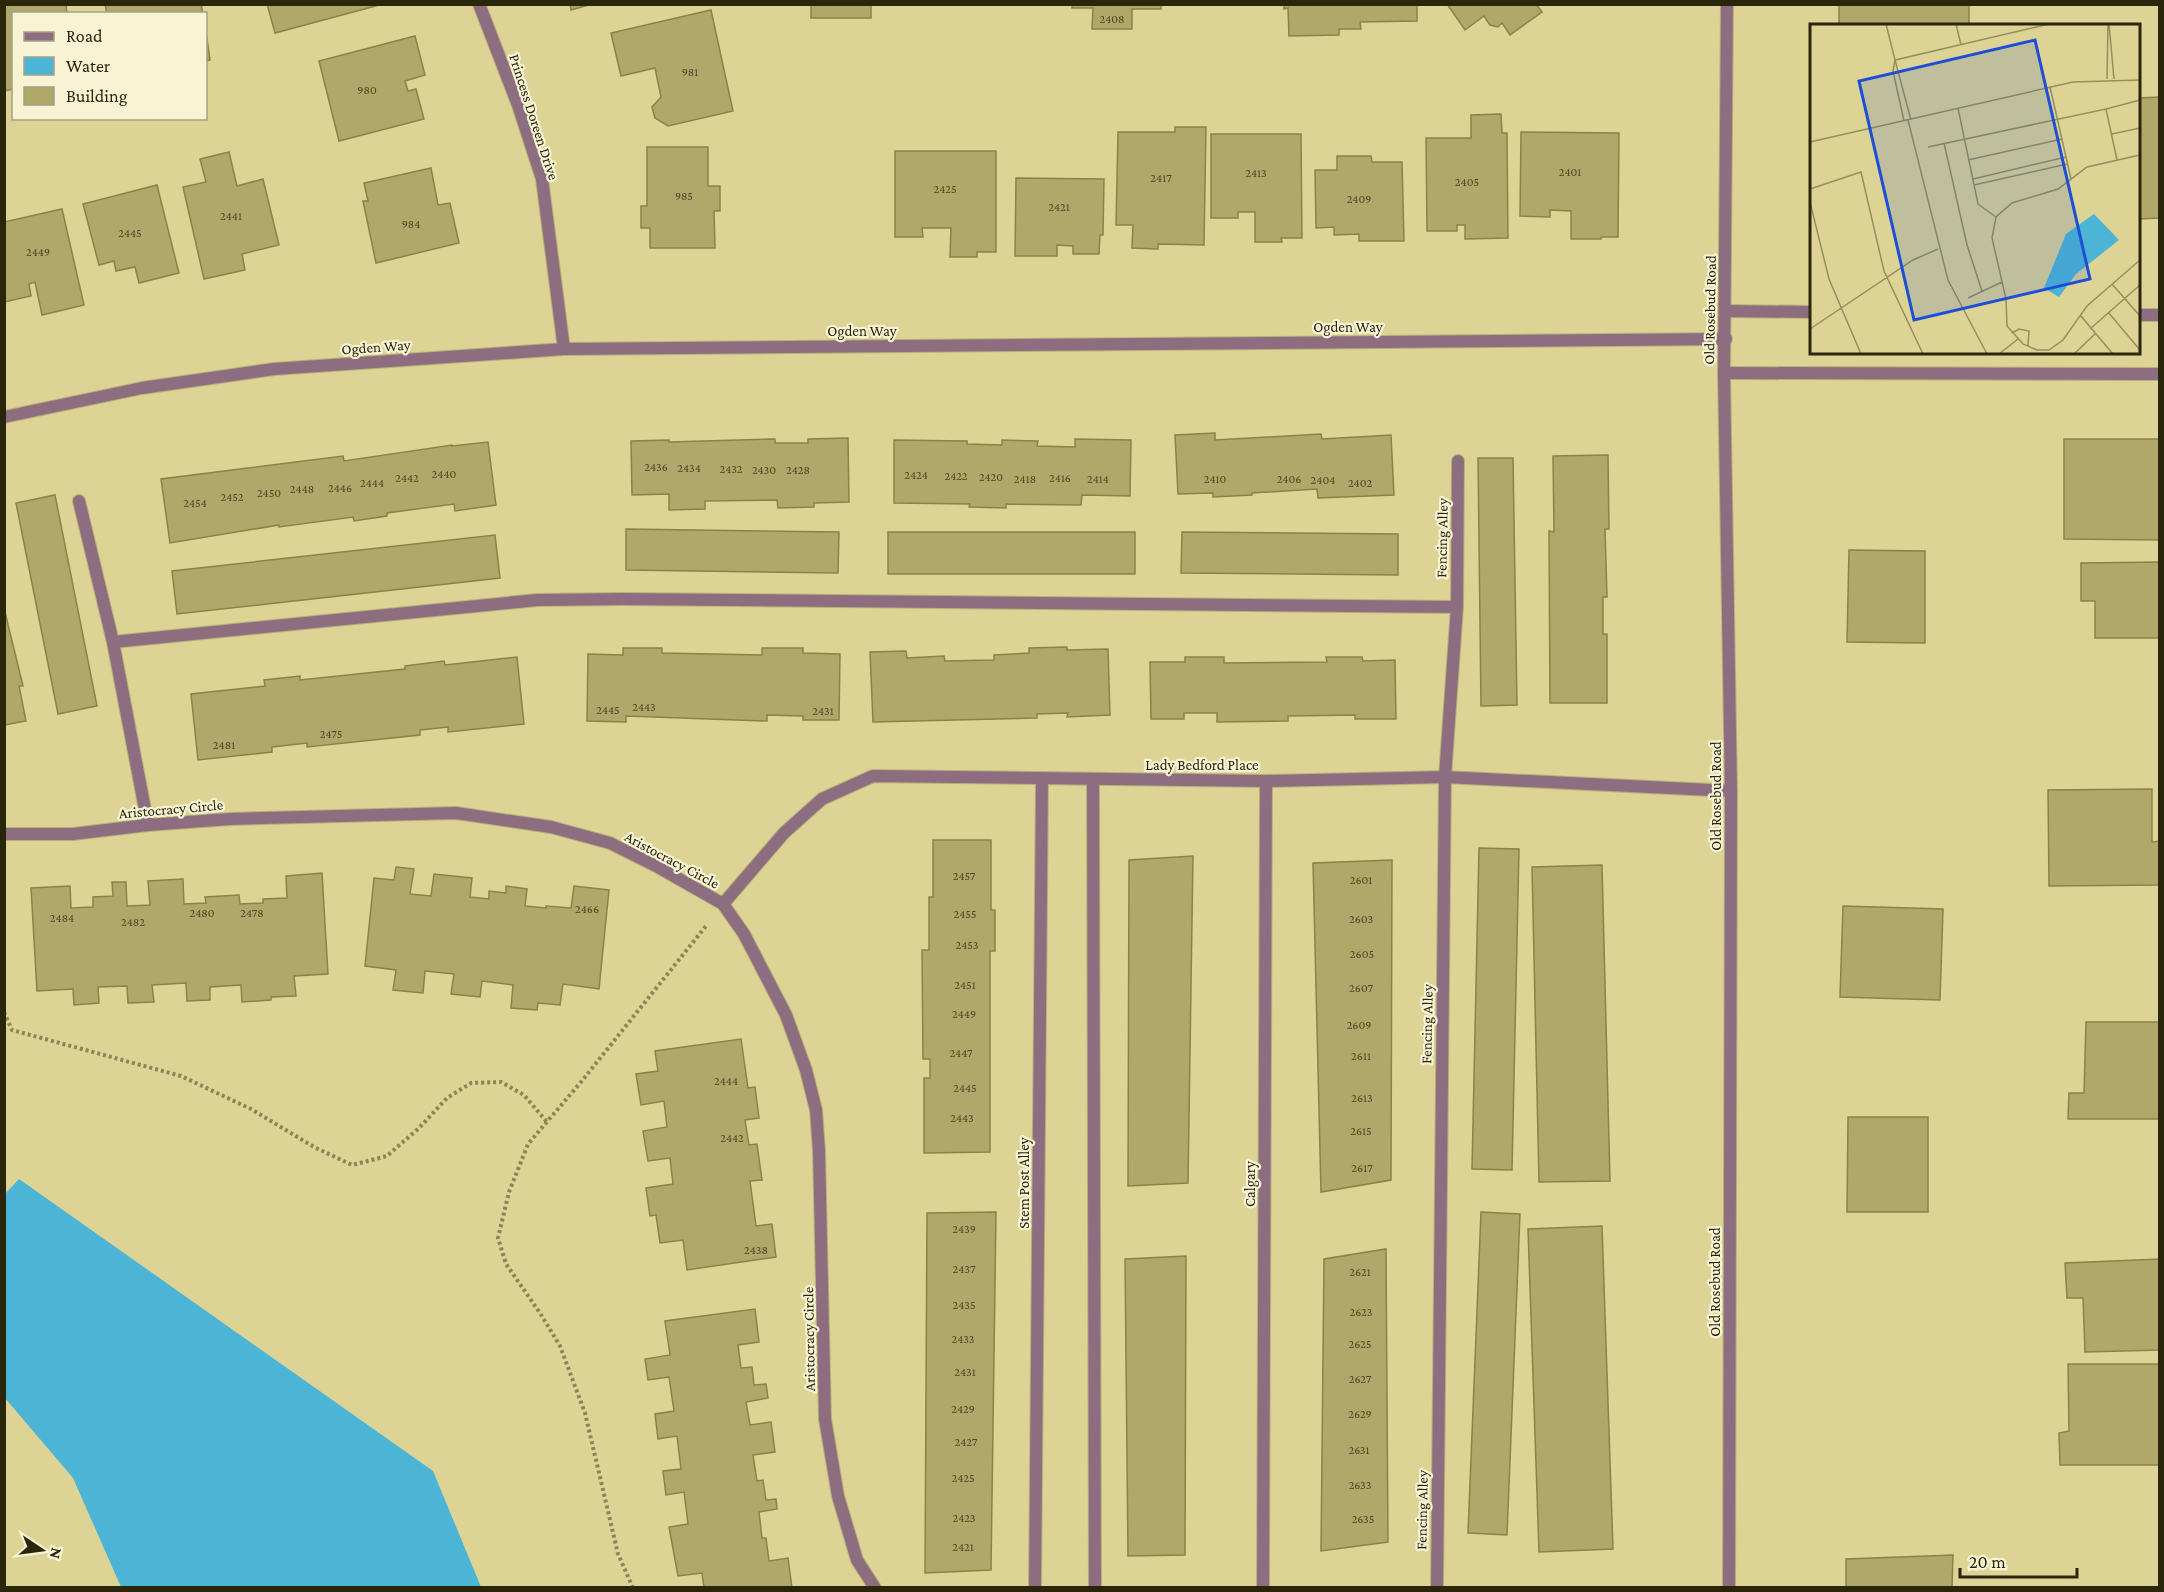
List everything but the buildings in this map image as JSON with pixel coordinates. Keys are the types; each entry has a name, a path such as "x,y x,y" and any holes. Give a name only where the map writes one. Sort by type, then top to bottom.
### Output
{"street":[{"name":"Princess Doreen Drive","path":"479,4 518,105 542,179 564,349"},
{"name":"Old Rosebud Road","path":"1727,4 1724,373 1731,792 1729,1587"},
{"path":"1726,311 1810,312"},
{"path":"2140,315 2160,315"},
{"name":"Ogden Way","path":"4,417 142,388 274,369 564,349 1726,339"},
{"path":"1724,373 2160,374"},
{"name":"Fencing Alley","path":"1437,1587 1445,777 1457,606 1458,461"},
{"path":"78,501 114,642 148,825"},
{"path":"114,642 537,600 1457,606"},
{"name":"Lady Bedford Place","path":"723,904 784,833 822,799 873,776 1093,780 1445,777 1731,792"},
{"name":"Stem Post Alley","path":"1035,1587 1042,778"},
{"path":"1093,780 1095,1587"},
{"name":"Calgary","path":"1263,1587 1266,780"},
{"name":"Aristocracy Circle","path":"4,834 73,834 148,825 230,819 456,813 551,826 610,843 723,904 744,934 786,1015 806,1070 816,1110 822,1254 825,1419 838,1496 857,1560 875,1587"}],"path":[{"path":"633,1587 618,1554 585,1413 560,1346 506,1264 498,1238 509,1192 528,1144 581,1082 723,904"},
{"path":"4,1012 12,1030 181,1076 251,1109 314,1147 352,1165 387,1156 419,1128 447,1098 471,1083 501,1082 525,1095 547,1122"}],"water":[{"path":"19,1179 433,1471 481,1587 121,1587 73,1478 5,1398 5,1194"}]}
